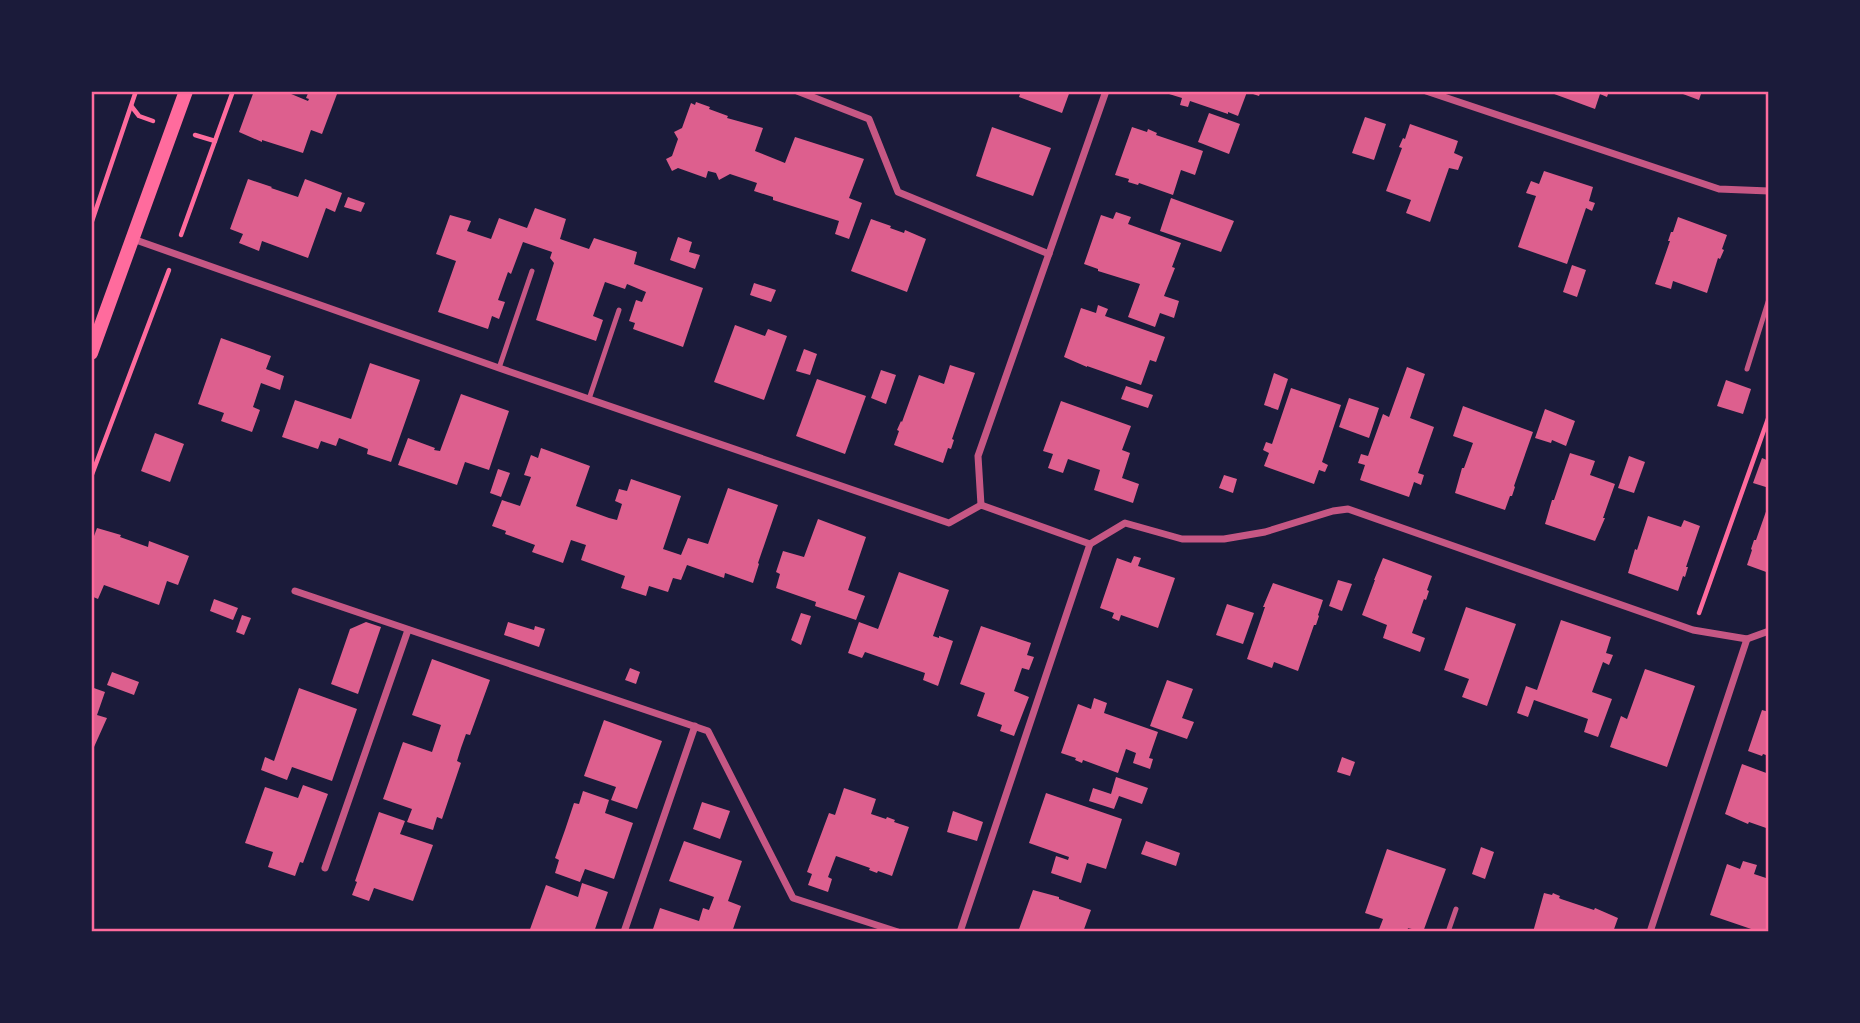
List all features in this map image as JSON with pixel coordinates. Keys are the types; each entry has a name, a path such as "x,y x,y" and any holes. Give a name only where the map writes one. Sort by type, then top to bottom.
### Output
{"main road":[{"path":"91,353 187,91"}],"street":[{"path":"797,91 869,119 898,192 1049,254"},
{"path":"981,505 978,456 1106,91"},
{"path":"1426,91 1719,189 1769,191"},
{"path":"132,239 949,523 981,505 1090,544"},
{"path":"960,932 1090,544 1125,523 1182,539 1224,539 1265,532 1332,511 1348,509 1693,630 1747,639 1769,631"},
{"path":"296,591 708,731 793,898 898,932"},
{"path":"325,868 408,629"},
{"path":"1650,932 1747,639"},
{"path":"624,932 695,726"}],"lane":[{"path":"499,368 531,271"},
{"path":"1746,369 1769,299"},
{"path":"589,399 619,310"},
{"path":"1448,932 1456,909"}],"path":[{"path":"91,224 136,91"},
{"path":"180,237 233,91"},
{"path":"132,106 139,116"},
{"path":"201,136 215,141"},
{"path":"91,477 168,272"},
{"path":"1693,630 1769,416"}],"building":[{"path":"254,91 284,91 308,101 306,98 309,91 337,94 322,134 311,130 303,153 262,142 239,132"},
{"path":"1021,91 1070,91 1062,113 1019,97"},
{"path":"1170,91 1261,91 1259,96 1247,92 1238,116 1190,101 1188,107 1180,105 1182,98 1169,94"},
{"path":"1546,91 1609,91 1607,97 1600,94 1595,109"},
{"path":"1675,91 1702,91 1699,100"},
{"path":"696,102 728,116 727,118 763,128 755,151 785,163 795,137 864,159 849,198 862,203 849,239 835,234 839,221 773,200 773,197 754,191 757,183 730,174 719,180 716,173 708,171 706,178 678,168 672,171 666,159 672,156 678,139 674,132 682,128 691,103 695,105"},
{"path":"1209,113 1240,124 1229,154 1198,142"},
{"path":"1365,117 1386,124 1374,160 1352,153"},
{"path":"1410,124 1458,141 1454,153 1463,157 1458,170 1449,168 1430,222 1406,213 1411,200 1386,191 1402,148 1399,147"},
{"path":"992,127 1051,148 1033,196 976,176"},
{"path":"1132,127 1147,132 1148,129 1157,133 1156,135 1203,151 1195,175 1181,170 1173,195 1128,182 1129,179 1115,175"},
{"path":"1544,171 1593,187 1589,201 1595,203 1592,211 1586,208 1567,264 1518,247 1536,196 1526,193 1531,181 1539,184"},
{"path":"248,179 298,197 305,179 342,193 335,212 326,208 308,258 262,241 259,251 239,243 243,234 230,229"},
{"path":"348,197 365,203 361,212 344,207"},
{"path":"1171,198 1234,221 1221,252 1160,231"},
{"path":"535,208 566,219 560,239 589,249 594,238 637,252 634,264 703,288 683,347 633,329 635,323 629,321 636,300 642,302 646,292 627,284 625,289 605,282 593,316 603,320 596,341 536,320 554,263 550,258 552,252 523,242 498,300 505,302 499,319 492,316 488,329 438,312 456,261 436,254 450,215 471,221 467,231 491,239 499,218 527,228"},
{"path":"1116,212 1131,217 1128,224 1181,243 1164,296 1179,301 1174,318 1160,313 1155,327 1128,317 1140,284 1084,264 1101,215 1113,219"},
{"path":"1678,217 1727,235 1707,293 1673,281 1671,289 1655,284"},
{"path":"871,219 926,239 907,292 851,271"},
{"path":"678,237 692,242 689,252 700,255 695,269 670,260"},
{"path":"1572,265 1586,270 1577,297 1563,292"},
{"path":"754,283 776,290 771,302 750,295"},
{"path":"1098,305 1108,309 1105,316 1165,337 1156,362 1150,360 1141,385 1064,357 1081,308 1096,313"},
{"path":"735,325 765,336 768,329 787,336 764,400 714,382"},
{"path":"221,338 271,356 266,369 284,376 280,390 261,383 253,407 260,410 252,432 221,421 224,413 198,404"},
{"path":"804,349 817,354 810,375 796,371"},
{"path":"370,363 420,380 391,462 367,454 368,449 339,438 336,446 321,441 318,449 282,437 295,400 351,419"},
{"path":"950,365 975,373 951,449 948,448 943,463 894,445 899,431 897,430 919,375 944,384"},
{"path":"1407,367 1425,374 1410,418 1434,427 1418,473 1424,475 1421,485 1414,482 1409,497 1360,480 1365,465 1358,463 1361,454 1368,456 1383,414 1389,417"},
{"path":"881,370 896,375 886,404 871,398"},
{"path":"1274,373 1288,379 1278,410 1264,405"},
{"path":"817,379 866,396 845,454 796,436"},
{"path":"1726,380 1751,389 1743,414 1717,406"},
{"path":"1126,386 1153,395 1148,408 1121,399"},
{"path":"1291,388 1341,405 1322,462 1328,465 1325,472 1319,470 1314,484 1264,466 1269,453 1263,450 1266,442 1272,444"},
{"path":"461,394 509,411 489,470 465,462 457,485 398,465 408,438 440,451"},
{"path":"1349,398 1379,408 1369,438 1339,427"},
{"path":"1061,401 1131,426 1122,450 1130,453 1122,478 1139,484 1133,503 1094,490 1100,470 1068,459 1063,473 1048,468 1053,454 1043,451"},
{"path":"1463,406 1533,432 1505,510 1455,493 1473,443 1453,436"},
{"path":"1545,409 1575,421 1566,446 1552,440 1551,443 1535,438"},
{"path":"155,433 184,444 170,482 141,471"},
{"path":"541,448 590,466 576,506 609,518 617,520 622,504 615,501 619,489 627,491 631,479 681,496 663,549 681,555 688,538 708,544 728,488 778,505 753,583 725,573 724,578 687,565 681,580 673,578 668,592 649,586 646,596 621,588 625,576 581,560 586,545 571,540 563,563 532,552 535,545 492,526 502,500 520,506 531,477 524,475 531,455 538,458"},
{"path":"1570,453 1595,461 1590,475 1615,484 1595,541 1545,524"},
{"path":"1629,456 1645,462 1634,493 1618,488"},
{"path":"1762,458 1769,461 1769,488 1753,483"},
{"path":"498,469 510,473 501,497 490,493"},
{"path":"1224,475 1237,479 1233,493 1219,488"},
{"path":"1769,503 1769,573 1747,565"},
{"path":"1648,516 1681,527 1684,520 1700,526 1685,577 1683,576 1678,591 1628,573"},
{"path":"818,519 866,537 848,590 865,596 856,620 815,606 816,602 776,588 780,574 776,572 783,551 804,557"},
{"path":"97,528 148,547 149,541 189,556 178,585 167,581 159,605 104,585 98,599 91,596 91,544"},
{"path":"1134,556 1141,558 1138,566 1175,578 1158,628 1121,615 1119,621 1112,618 1114,613 1100,608 1117,558 1131,563"},
{"path":"1383,558 1432,576 1426,600 1424,599 1412,633 1425,638 1420,652 1383,638 1387,625 1362,615"},
{"path":"899,572 949,590 933,636 953,641 938,686 923,680 925,673 865,652 862,658 848,653 859,622 878,629"},
{"path":"1338,580 1352,584 1342,611 1329,606"},
{"path":"1273,583 1323,600 1298,671 1274,662 1272,668 1247,659"},
{"path":"214,599 238,608 233,620 210,611"},
{"path":"1227,604 1254,613 1243,644 1216,635"},
{"path":"1466,607 1516,624 1487,706 1462,697 1469,679 1444,670"},
{"path":"801,613 811,616 801,645 791,640"},
{"path":"242,615 251,618 244,635 236,632"},
{"path":"1561,620 1611,637 1606,653 1613,655 1609,665 1603,662 1592,692 1612,699 1598,737 1584,732 1588,719 1534,700 1528,717 1517,713 1526,686 1537,690"},
{"path":"366,622 381,627 358,694 331,684 350,629"},
{"path":"508,622 534,630 535,626 545,629 539,647 504,635"},
{"path":"981,626 1031,643 1027,655 1034,657 1029,670 1022,668 1014,691 1029,697 1014,736 1000,731 1002,725 977,716 985,693 960,684"},
{"path":"432,659 490,680 470,735 466,734 461,748 457,761 461,763 442,819 437,817 433,830 407,822 412,809 383,799 403,742 432,752 441,725 412,715"},
{"path":"630,668 640,672 636,684 625,680"},
{"path":"1645,669 1695,686 1667,767 1610,747 1621,716 1627,719"},
{"path":"112,672 139,682 134,695 107,685"},
{"path":"1167,680 1193,689 1182,718 1194,722 1187,739 1150,726"},
{"path":"91,687 105,692 97,715 107,718 94,747 91,746"},
{"path":"299,688 357,709 332,781 292,767 287,780 261,770 265,757 274,761"},
{"path":"1094,698 1107,703 1104,713 1158,732 1149,758 1153,759 1150,769 1133,763 1136,753 1126,749 1118,773 1083,760 1082,763 1061,753 1078,704 1091,709"},
{"path":"1762,710 1769,712 1769,756 1748,751"},
{"path":"604,720 662,741 637,809 611,800 616,787 584,776"},
{"path":"1342,757 1355,762 1350,776 1337,772"},
{"path":"1742,764 1769,774 1769,829 1725,814"},
{"path":"1116,777 1148,788 1142,804 1119,796 1114,809 1089,801 1093,788 1111,794"},
{"path":"303,785 328,794 303,863 300,862 295,876 268,867 273,852 245,843 265,787 298,798"},
{"path":"844,788 876,799 871,814 886,819 887,817 909,827 892,876 878,871 877,873 836,856 828,877 832,879 828,892 808,885 812,874 807,872 829,813 835,815"},
{"path":"583,791 609,800 605,813 633,823 614,879 585,869 580,882 555,873 559,860 555,858 574,803 579,804"},
{"path":"1046,793 1122,819 1106,869 1087,863 1081,883 1051,873 1056,856 1068,860 1069,857 1029,843"},
{"path":"702,802 730,811 720,839 693,829"},
{"path":"953,811 983,822 977,841 947,832"},
{"path":"379,812 405,821 400,834 433,845 413,901 374,888 369,901 352,895"},
{"path":"684,841 742,861 728,901 741,906 732,932 719,929 718,932 652,932 660,908 699,921 703,908 709,910 714,897 669,881"},
{"path":"1146,841 1180,853 1176,866 1141,854"},
{"path":"1481,847 1494,852 1485,879 1472,874"},
{"path":"1387,849 1446,869 1423,932 1408,928 1407,932 1378,932 1383,919 1365,913"},
{"path":"1743,861 1757,865 1754,874 1769,879 1769,932 1760,932 1710,915 1727,864 1740,869"},
{"path":"582,883 608,892 594,932 529,932 546,885 578,897"},
{"path":"1033,890 1091,910 1083,932 1018,932"},
{"path":"1544,893 1553,893 1561,899 1594,910 1595,908 1618,918 1613,932 1533,932"}]}
